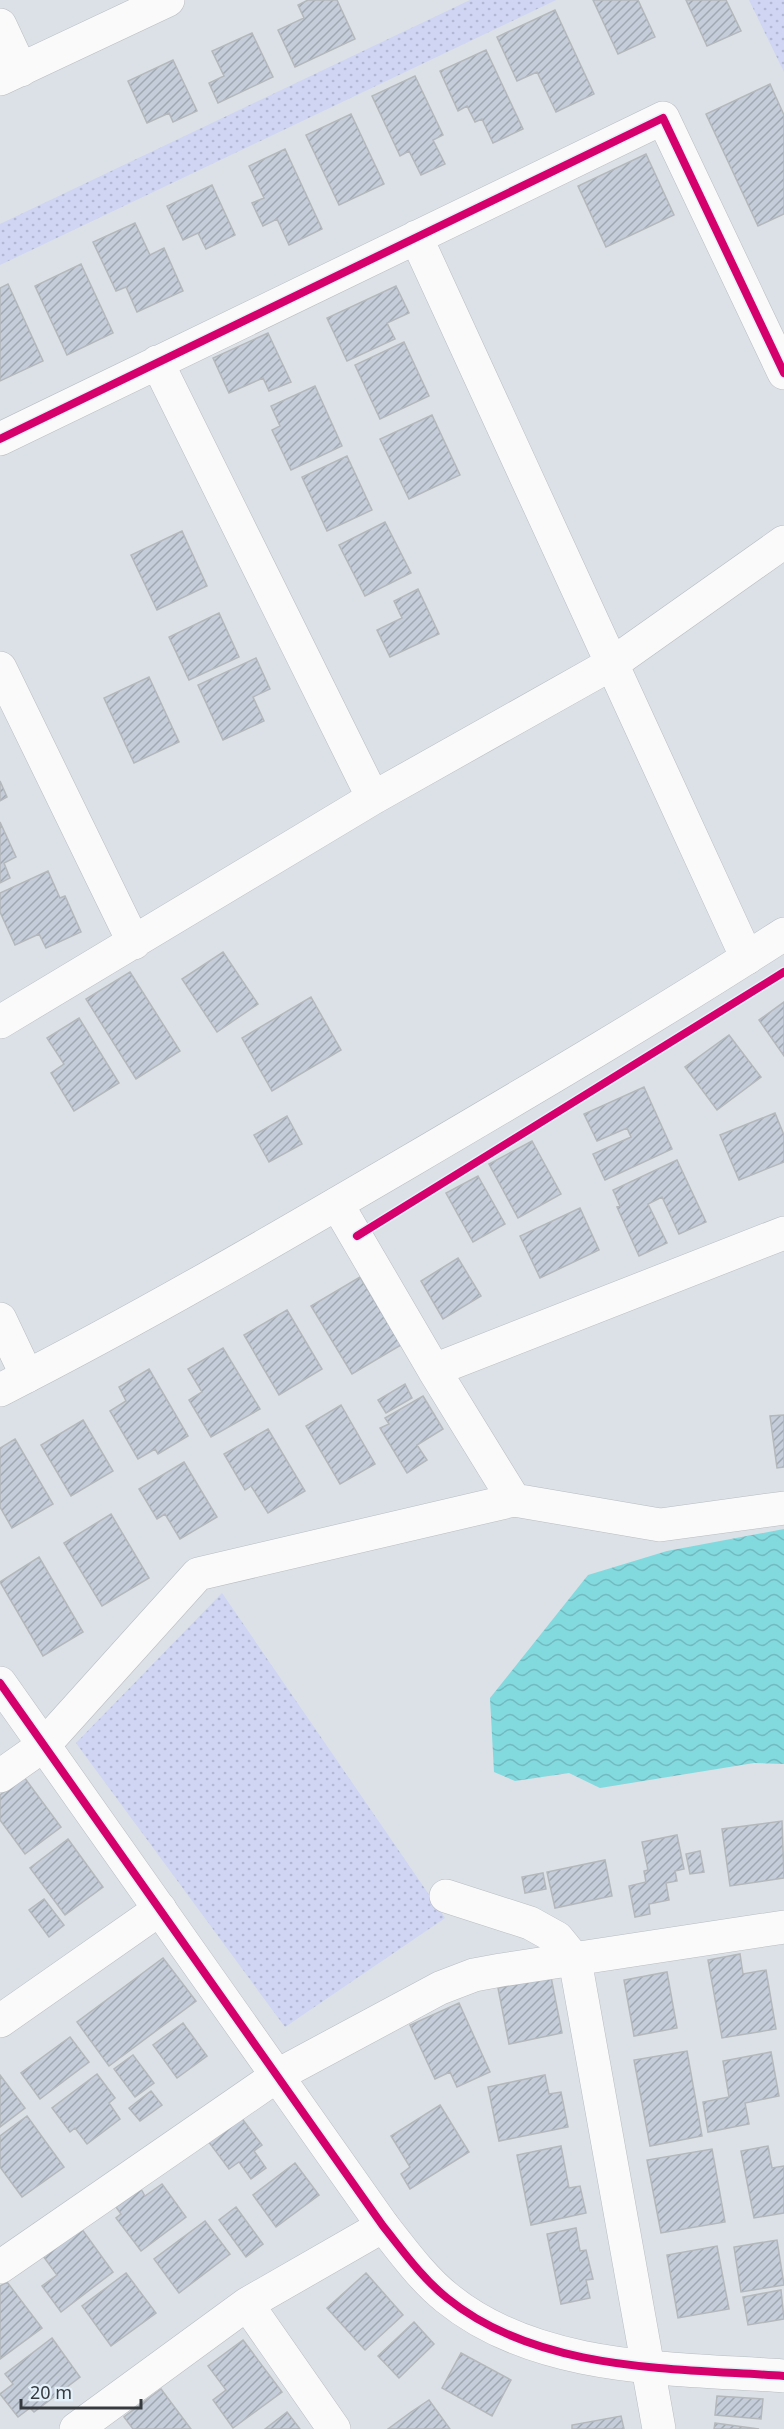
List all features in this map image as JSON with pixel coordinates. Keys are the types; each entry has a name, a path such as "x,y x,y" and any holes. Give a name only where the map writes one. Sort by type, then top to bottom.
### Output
{"street":[{"path":"0,25 10,74 168,0"},
{"path":"0,439 663,118 784,373"},
{"path":"416,237 747,958"},
{"path":"157,362 373,798"},
{"path":"0,1022 373,798 613,663 784,542"},
{"path":"0,668 134,943"},
{"path":"0,1319 13,1383 186,1290 338,1204 543,1083 784,934"},
{"path":"338,1204 434,1370 514,1500"},
{"path":"434,1370 784,1233"},
{"path":"0,1776 44,1745 198,1574 514,1500 660,1524 784,1508"},
{"path":"0,1683 383,2226 410,2262 446,2298 480,2321 525,2343 561,2353 649,2366 784,2376"},
{"path":"446,1896 530,1923 557,1938 575,1960 659,2429"},
{"path":"0,2021 160,1909"},
{"path":"0,2267 278,2075 440,1988 474,1975 783,1934"},
{"path":"80,2428 247,2304 383,2226"},
{"path":"247,2304 334,2429"}],"shaded area":[{"path":"470,0 556,0 0,265 0,224"},
{"path":"749,0 784,0 784,72"},
{"path":"222,1593 445,1918 285,2027 76,1743"}],"water":[{"path":"784,1529 784,1764 754,1763 600,1788 569,1773 515,1781 494,1772 490,1698 588,1575 667,1551"}],"building":[{"path":"308,0 337,0 355,39 295,67 278,30 304,18 298,5"},
{"path":"593,0 638,0 655,37 618,54"},
{"path":"686,0 726,0 741,31 707,46"},
{"path":"555,10 594,94 556,112 537,72 517,81 497,37"},
{"path":"252,33 273,77 218,103 209,83 224,76 212,51"},
{"path":"486,50 523,129 493,143 482,119 475,122 467,106 458,111 440,71"},
{"path":"173,60 197,111 173,122 169,113 147,123 128,81"},
{"path":"415,76 443,135 433,140 445,164 421,175 409,151 400,156 372,96"},
{"path":"770,84 784,115 784,214 758,226 706,114"},
{"path":"351,114 384,184 339,205 306,135"},
{"path":"285,149 322,229 289,245 277,219 263,226 252,203 264,198 249,166"},
{"path":"646,154 674,215 606,247 578,186"},
{"path":"212,185 235,235 206,249 198,233 183,240 167,206"},
{"path":"135,223 150,255 164,248 183,291 137,312 126,287 116,291 93,242"},
{"path":"81,264 113,333 67,355 35,286"},
{"path":"8,284 43,361 0,381 0,288"},
{"path":"396,286 409,313 387,323 395,339 347,361 327,318"},
{"path":"268,333 291,382 269,391 263,378 229,393 213,358"},
{"path":"404,342 429,396 380,419 355,365"},
{"path":"315,386 342,446 291,470 272,430 280,426 271,406"},
{"path":"432,415 460,475 409,499 380,439"},
{"path":"347,456 372,510 327,531 302,477"},
{"path":"385,522 411,573 365,596 339,545"},
{"path":"182,531 207,586 157,610 131,555"},
{"path":"418,589 439,634 390,657 377,630 402,618 394,601"},
{"path":"219,613 239,657 189,680 169,637"},
{"path":"256,658 270,689 253,697 264,721 223,740 198,685"},
{"path":"149,677 179,742 134,763 104,698"},
{"path":"0,781 7,797 0,801"},
{"path":"0,822 16,857 4,863 10,878 0,883"},
{"path":"48,871 60,898 65,896 81,932 46,948 39,934 15,945 0,912 0,893"},
{"path":"223,952 258,1004 217,1032 182,979"},
{"path":"130,972 180,1051 136,1079 86,999"},
{"path":"311,997 341,1050 272,1091 242,1038"},
{"path":"784,1002 784,1056 759,1020"},
{"path":"79,1018 119,1083 74,1111 51,1073 64,1064 47,1038"},
{"path":"729,1035 761,1077 717,1110 685,1067"},
{"path":"644,1087 672,1149 605,1180 593,1154 631,1137 627,1128 597,1141 584,1114"},
{"path":"775,1113 784,1135 784,1162 739,1180 720,1135"},
{"path":"287,1116 302,1144 269,1162 254,1135"},
{"path":"532,1141 561,1194 518,1218 489,1164"},
{"path":"677,1160 706,1222 679,1234 662,1197 648,1204 667,1243 639,1256 617,1207 620,1206 613,1190"},
{"path":"478,1176 505,1224 473,1242 446,1193"},
{"path":"580,1208 599,1250 540,1278 520,1236"},
{"path":"458,1258 481,1296 443,1319 421,1281"},
{"path":"360,1277 401,1345 352,1374 311,1306"},
{"path":"287,1310 322,1369 279,1395 244,1335"},
{"path":"223,1348 260,1409 211,1437 189,1400 202,1392 188,1369"},
{"path":"149,1369 188,1436 158,1454 155,1449 138,1459 110,1411 126,1401 119,1387"},
{"path":"405,1384 412,1398 386,1413 378,1400"},
{"path":"423,1396 443,1429 417,1445 427,1460 407,1473 380,1428 389,1424 385,1418"},
{"path":"341,1405 375,1464 340,1484 306,1426"},
{"path":"784,1415 784,1467 777,1468 770,1416"},
{"path":"83,1420 113,1471 71,1496 41,1445"},
{"path":"268,1429 305,1491 268,1513 251,1486 245,1490 224,1454"},
{"path":"15,1439 53,1504 12,1528 0,1507 0,1448"},
{"path":"184,1462 217,1517 180,1539 165,1514 157,1519 139,1489"},
{"path":"111,1514 149,1578 102,1606 64,1543"},
{"path":"39,1557 83,1632 43,1656 0,1582"},
{"path":"24,1777 61,1827 25,1854 0,1820 0,1795"},
{"path":"782,1821 784,1878 730,1886 722,1829"},
{"path":"677,1835 684,1869 675,1871 677,1881 666,1883 669,1900 649,1904 650,1914 635,1917 629,1886 646,1882 644,1871 648,1870 642,1842"},
{"path":"68,1839 103,1887 65,1915 30,1868"},
{"path":"700,1851 704,1872 690,1874 686,1854"},
{"path":"605,1860 612,1896 555,1908 547,1872"},
{"path":"543,1873 546,1889 525,1893 522,1877"},
{"path":"44,1899 64,1925 49,1937 29,1910"},
{"path":"740,1954 743,1974 766,1970 776,2029 722,2038 708,1960"},
{"path":"163,1958 196,2001 109,2066 77,2022"},
{"path":"667,1972 677,2028 634,2036 624,1980"},
{"path":"551,1977 562,2033 509,2044 498,1988"},
{"path":"459,2003 490,2072 457,2087 450,2072 435,2079 410,2025"},
{"path":"183,2023 207,2056 177,2078 153,2045"},
{"path":"70,2037 89,2062 40,2099 21,2073"},
{"path":"687,2051 702,2136 650,2146 634,2060"},
{"path":"771,2052 779,2096 745,2103 749,2124 708,2132 703,2102 729,2097 723,2061"},
{"path":"133,2055 154,2083 135,2097 114,2069"},
{"path":"97,2074 115,2098 109,2103 120,2119 87,2144 75,2128 70,2132 52,2108"},
{"path":"0,2075 25,2108 0,2127"},
{"path":"545,2075 549,2094 561,2092 568,2127 499,2141 488,2087"},
{"path":"151,2091 162,2105 140,2121 129,2108"},
{"path":"440,2105 469,2152 410,2189 401,2174 410,2167 391,2136"},
{"path":"27,2116 64,2167 22,2197 0,2167 0,2136"},
{"path":"240,2116 262,2145 254,2151 266,2168 251,2179 239,2162 229,2169 208,2141"},
{"path":"561,2146 569,2188 580,2186 586,2213 531,2225 517,2155"},
{"path":"768,2146 772,2168 784,2166 784,2213 754,2218 741,2151"},
{"path":"712,2149 725,2222 661,2233 647,2160"},
{"path":"295,2163 319,2195 276,2227 253,2195"},
{"path":"162,2184 186,2217 141,2251 116,2218 121,2214 116,2207 141,2189 145,2196"},
{"path":"236,2207 263,2244 246,2257 219,2220"},
{"path":"205,2221 230,2254 179,2293 154,2259"},
{"path":"81,2228 113,2272 61,2312 42,2286 57,2275 43,2256"},
{"path":"576,2228 580,2251 586,2250 593,2279 586,2280 590,2298 561,2304 547,2234"},
{"path":"777,2240 784,2285 741,2292 734,2247"},
{"path":"717,2246 729,2309 678,2318 667,2255"},
{"path":"126,2273 156,2313 111,2346 82,2306"},
{"path":"366,2273 403,2315 365,2350 327,2308"},
{"path":"7,2282 42,2328 0,2359 0,2286"},
{"path":"781,2290 784,2319 748,2325 743,2297"},
{"path":"414,2322 434,2344 399,2378 378,2356"},
{"path":"52,2338 80,2377 34,2412 30,2408 18,2417 0,2394 13,2384 5,2374"},
{"path":"243,2340 282,2392 233,2428 213,2400 226,2390 208,2366"},
{"path":"461,2353 511,2380 492,2416 442,2388"},
{"path":"161,2389 191,2429 133,2429 124,2417"},
{"path":"717,2396 763,2399 761,2419 715,2415"},
{"path":"429,2400 450,2429 388,2429 411,2412"},
{"path":"287,2412 300,2429 265,2429"},
{"path":"621,2416 624,2429 572,2429 572,2425"},
{"path":"715,2423 759,2429 714,2429"}],"cycle path":[{"path":"0,439 663,118 784,373"},
{"path":"357,1236 784,972"},
{"path":"0,1683 383,2226 413,2264 447,2298 483,2322 522,2340 564,2353 608,2362 652,2367 784,2376"}]}
